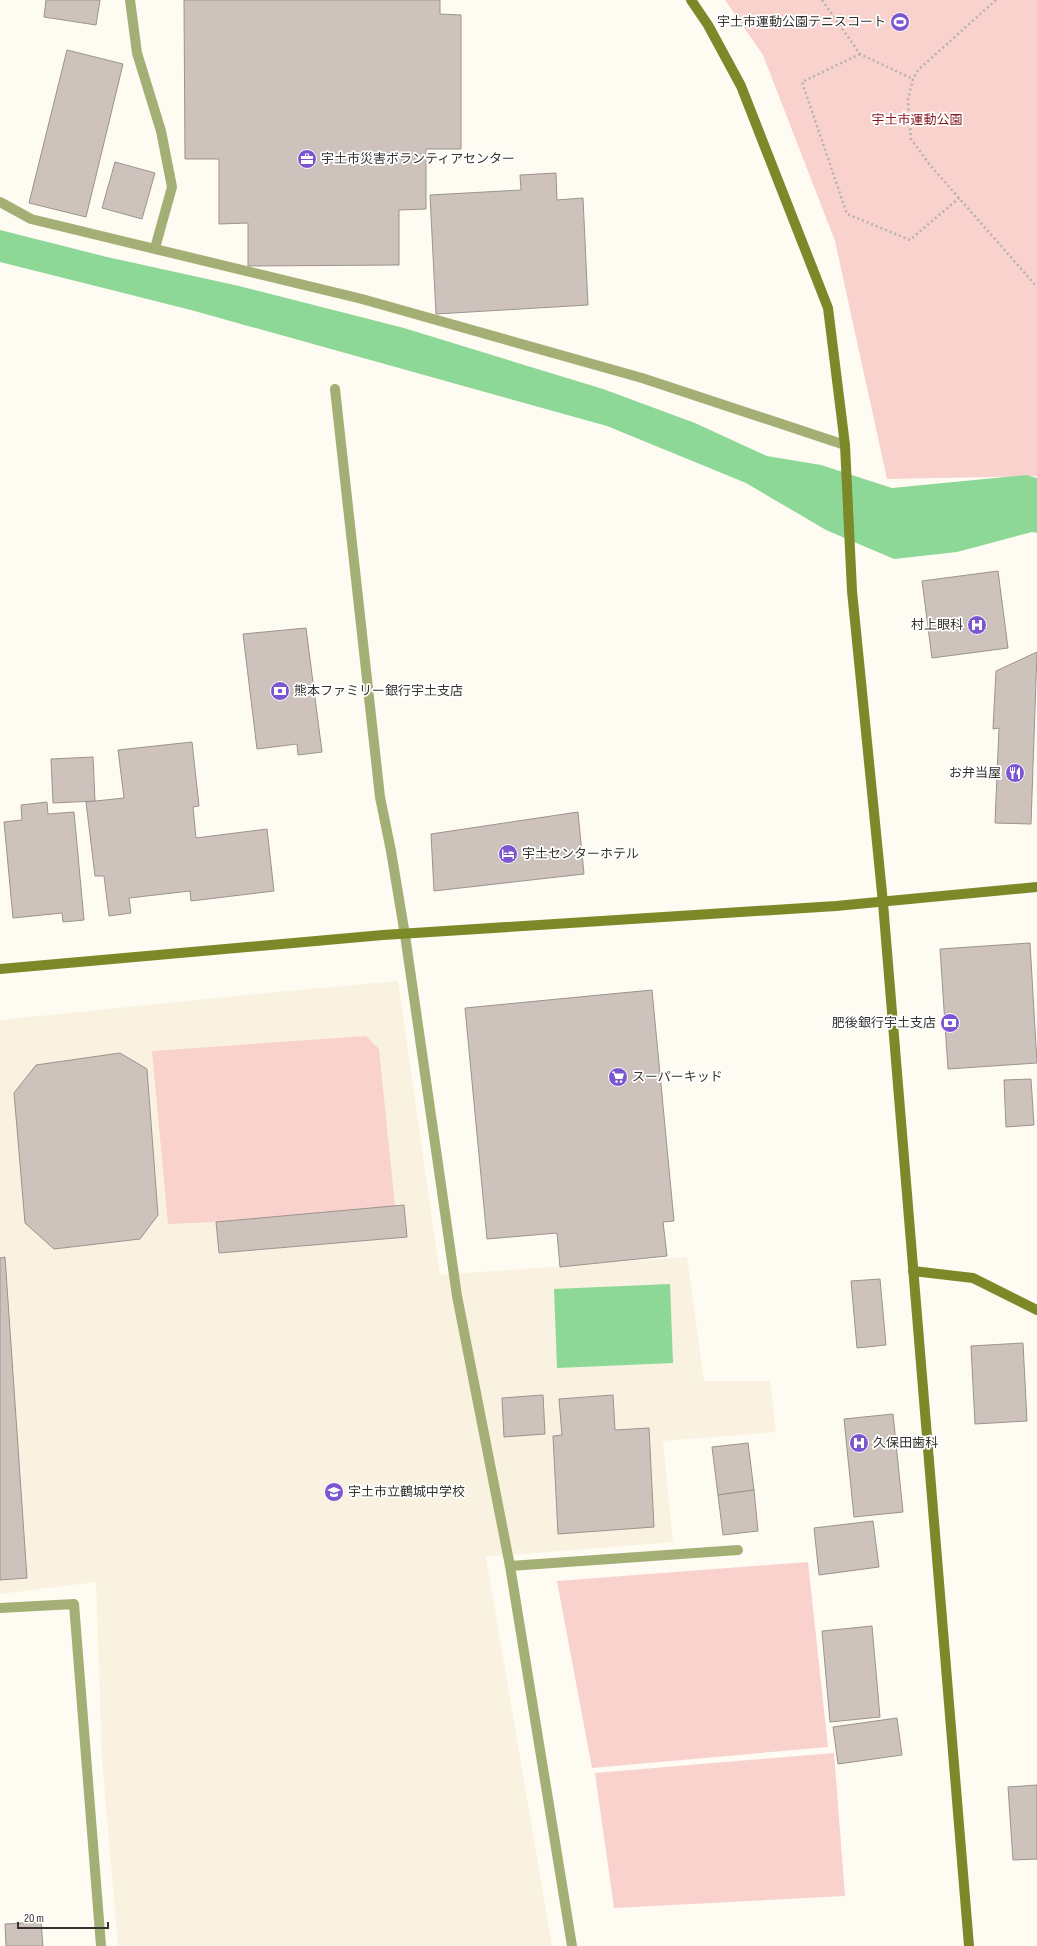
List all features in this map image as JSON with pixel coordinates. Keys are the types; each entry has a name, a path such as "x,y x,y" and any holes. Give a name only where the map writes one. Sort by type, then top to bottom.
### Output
{"street":[{"path":"130,0 137,53 161,131 172,187 155,248"},
{"path":"692,0 708,25 740,86 828,308 845,445 852,591 883,902 969,1946"},
{"path":"0,202 31,219 362,299 642,378 845,445"},
{"path":"335,389 380,797 405,935 456,1296 510,1566 572,1946"},
{"path":"0,969 405,935 883,902 1037,887"},
{"path":"913,1271 973,1278 1037,1310"},
{"path":"510,1566 738,1550"},
{"path":"0,1608 74,1604 101,1946"}],"path":[{"path":"822,0 860,54 913,79"},
{"path":"996,0 918,70 913,79 908,99 911,139 930,165 1037,287"},
{"path":"860,54 802,82 846,214 910,240 959,198"}],"shaded area":[{"path":"0,230 107,257 239,286 404,328 603,389 695,423 767,456 821,465 892,488 1026,475 1037,478 1037,533 1032,532 957,552 894,559 826,530 746,483 607,426 191,310 0,262"},
{"name":"宇土市立鶴城中学校","path":"398,981 440,1275 687,1257 704,1381 770,1381 776,1432 663,1441 673,1542 486,1557 552,1946 118,1946 102,1760 96,1582 0,1594 0,1020"},
{"path":"670,1284 673,1363 557,1368 554,1289"}],"green space":[{"name":"宇土市運動公園","path":"725,0 1037,0 1037,476 887,479 835,241 763,55"},
{"path":"366,1036 379,1049 395,1206 216,1222 168,1224 152,1051"},
{"path":"808,1562 828,1747 592,1768 557,1581"},
{"path":"834,1753 845,1896 614,1908 595,1773"}],"building":[{"path":"46,0 100,0 96,25 44,17"},
{"path":"184,0 440,0 440,14 461,15 461,149 426,149 426,209 399,210 399,265 248,266 248,223 219,224 219,159 185,159"},
{"path":"67,50 123,64 86,217 29,203"},
{"path":"115,162 155,173 142,219 102,208"},
{"path":"556,173 557,200 583,198 588,305 436,314 430,195 521,190 520,175"},
{"path":"998,571 1008,648 932,658 922,581"},
{"path":"306,628 322,752 298,755 297,744 257,749 243,634"},
{"path":"1037,652 1031,824 995,823 999,728 993,729 996,671"},
{"path":"192,742 199,806 193,807 196,838 267,829 274,891 191,901 190,891 129,898 131,913 109,916 104,876 95,876 86,802 124,798 118,750"},
{"path":"93,757 95,801 53,803 51,759"},
{"path":"47,802 48,814 74,812 84,920 63,922 62,913 13,918 4,822 22,820 21,805"},
{"path":"578,812 584,874 434,891 431,834"},
{"path":"1030,943 1037,1063 948,1069 940,949"},
{"path":"652,990 674,1221 663,1222 667,1256 560,1267 557,1233 487,1239 465,1008"},
{"path":"120,1053 147,1069 158,1215 140,1239 54,1249 25,1223 14,1093 36,1065"},
{"path":"1031,1079 1034,1125 1006,1127 1004,1080"},
{"path":"404,1205 407,1237 219,1253 216,1222"},
{"path":"5,1257 27,1578 0,1580 0,1258"},
{"path":"880,1279 886,1345 857,1348 851,1281"},
{"path":"1023,1343 1027,1421 975,1424 971,1346"},
{"path":"543,1395 545,1434 504,1437 502,1398"},
{"path":"613,1395 615,1430 649,1428 654,1527 558,1534 553,1436 562,1435 559,1399"},
{"path":"893,1414 903,1512 854,1517 844,1419"},
{"path":"748,1443 754,1490 718,1495 712,1447"},
{"path":"754,1490 758,1531 723,1535 718,1495"},
{"path":"873,1521 879,1567 819,1575 814,1528"},
{"path":"872,1626 880,1717 830,1722 822,1631"},
{"path":"897,1718 902,1755 838,1764 833,1727"},
{"path":"1037,1785 1037,1859 1013,1860 1008,1787"},
{"path":"41,1922 43,1946 6,1946 5,1924"}],"place":[{"name":"宇土市運動公園テニスコート","path":"900,22"},
{"name":"宇土市災害ボランティアセンター","path":"307,159"},
{"name":"村上眼科","path":"977,625"},
{"name":"熊本ファミリー銀行宇土支店","path":"280,691"},
{"name":"お弁当屋","path":"1015,773"},
{"name":"宇土センターホテル","path":"508,854"},
{"name":"肥後銀行宇土支店","path":"950,1023"},
{"name":"スーパーキッド","path":"618,1077"},
{"name":"久保田歯科","path":"859,1443"},
{"name":"宇土市立鶴城中学校","path":"334,1492"}]}
